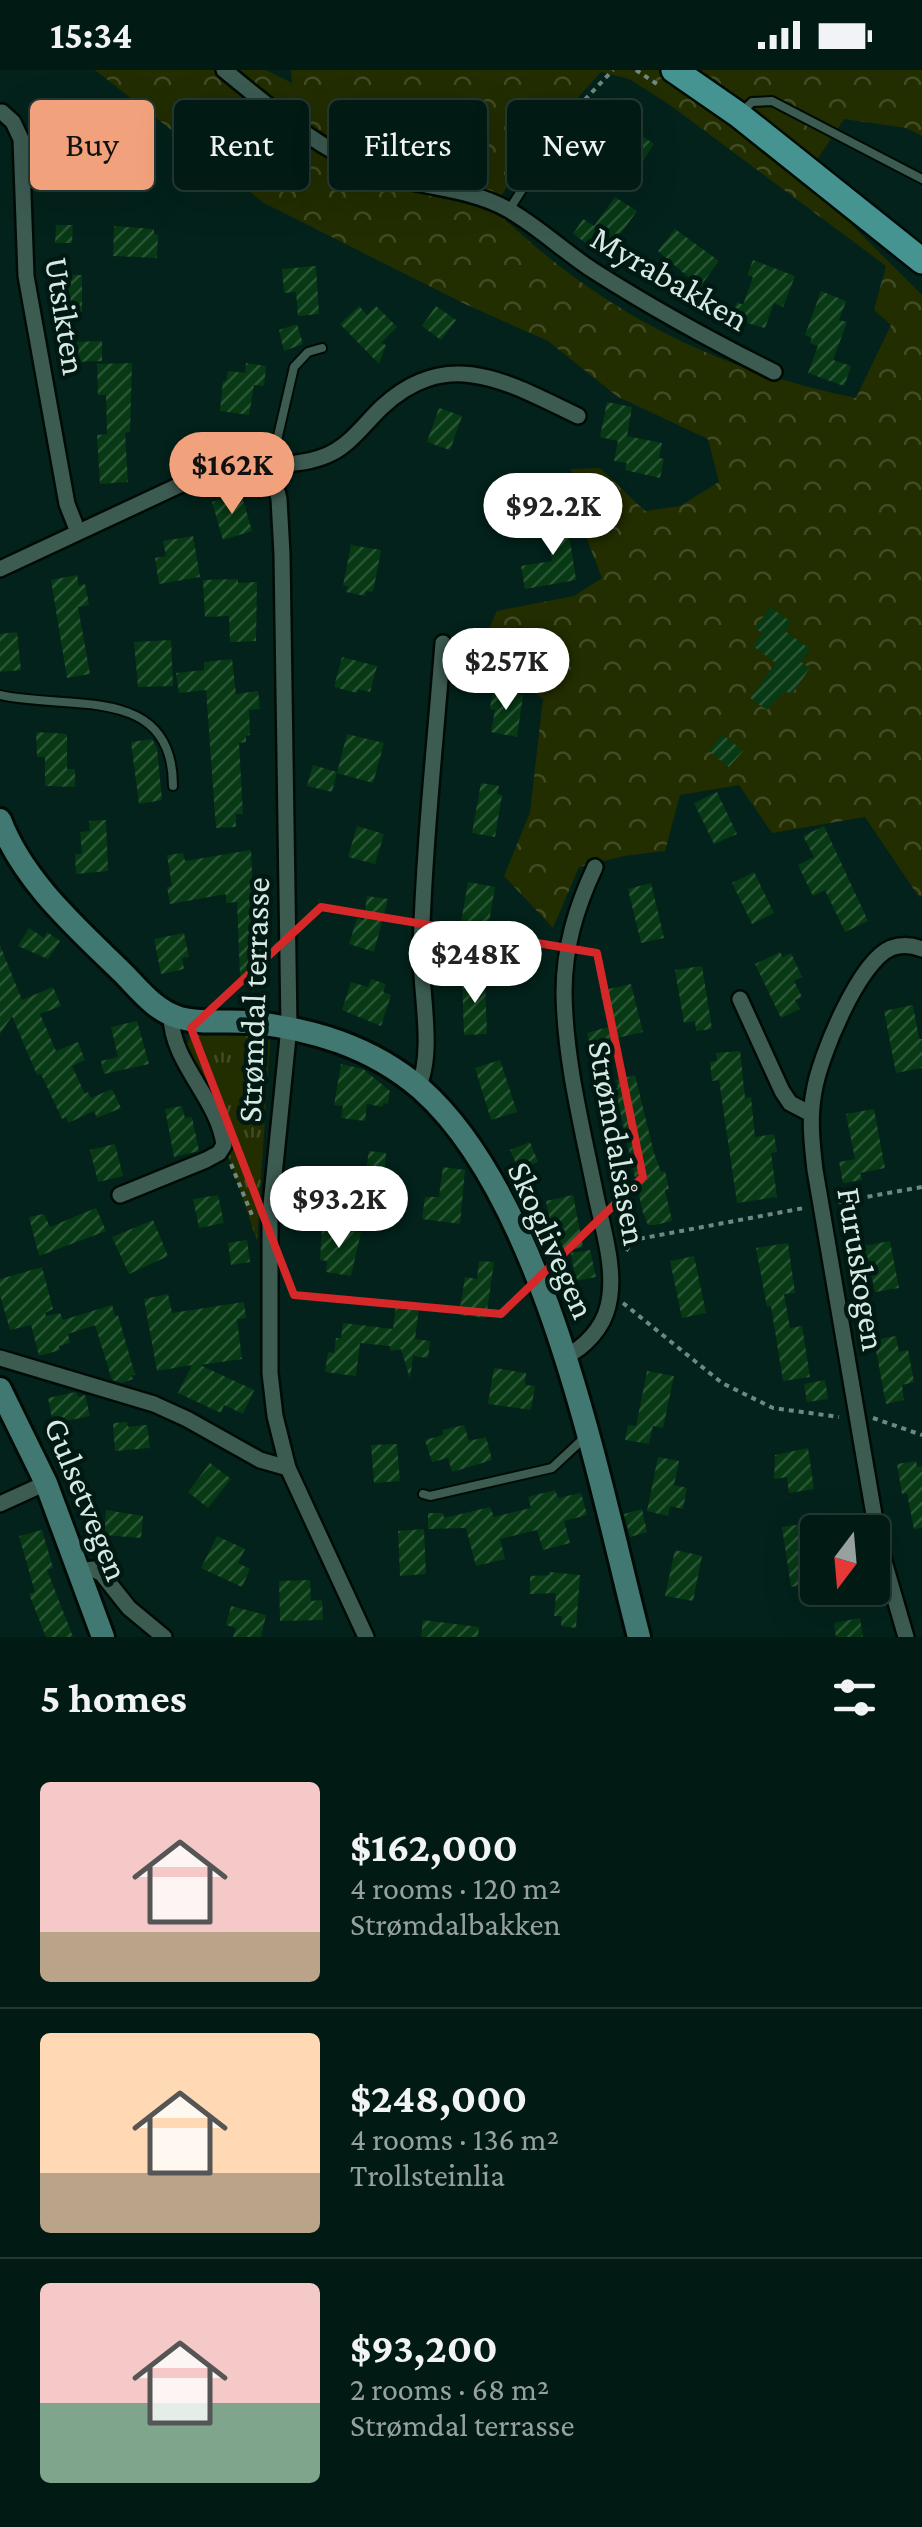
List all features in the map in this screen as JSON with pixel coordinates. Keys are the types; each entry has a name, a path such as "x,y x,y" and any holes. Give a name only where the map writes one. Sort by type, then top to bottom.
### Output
{"main road":[{"path":"674,70 922,261"}],"street":[{"name":"Myrabakken","path":"224,70 286,119 350,160 400,180 461,193 509,210 628,292 774,372"},
{"name":"Utsikten","path":"2,112 21,139 26,276 66,504 78,532"},
{"path":"0,569 213,473 246,465 313,460 341,448 408,385 437,374 491,378 578,416"},
{"name":"Strømdal terrasse","path":"271,466 282,536 289,1027 269,1239 270,1373 275,1416 288,1468 366,1637"},
{"path":"418,1087 424,1068 424,878 442,643"},
{"path":"0,820 7,838 38,885 144,994 171,1015 173,1037 219,1127 224,1145 219,1153 120,1194"},
{"name":"Strømdalsåsen","path":"565,1358 597,1329 610,1298 607,1251 574,1084 564,995 572,922 595,867"},
{"name":"Furuskogen","path":"906,1637 879,1544 856,1418 821,1205 811,1114 824,1057 856,990 881,954 891,948 916,947"},
{"path":"740,999 782,1091 790,1103 811,1114"},
{"name":"Skoglivegen","path":"171,1015 314,1032 364,1051 418,1087 450,1119 500,1196 523,1244 565,1358 639,1637"},
{"path":"0,1358 154,1404 188,1418 260,1460 288,1468"},
{"name":"Gulsetvegen","path":"0,1389 46,1482 103,1637"},
{"path":"0,1504 46,1482"},
{"path":"80,1571 93,1569 102,1574 130,1608 164,1637"}],"lane":[{"path":"738,116 752,102 772,101 922,179"},
{"path":"509,210 522,190"},
{"path":"271,466 294,367 308,352 322,348"},
{"path":"0,695 120,709 142,717 171,754 173,786"},
{"path":"424,1494 430,1496 542,1472 560,1463 571,1448 587,1437"}],"path":[{"path":"584,100 612,70"},
{"path":"224,1145 255,1223 269,1239"},
{"path":"626,1252 634,1240 922,1187"},
{"path":"610,1298 633,1310 699,1368 756,1402 787,1410 878,1419 922,1434"}],"highlighted area":[{"path":"321,907 597,953 643,1177 501,1314 294,1295 191,1028"}],"green space":[{"path":"95,70 266,70 292,83 291,70 922,70 922,136 906,128 844,119 805,178 922,295 922,896 919,897 865,817 772,833 739,785 680,795 665,851 579,867 553,928 504,876 530,812 543,699 480,649 497,611 574,596 602,578 580,521 571,469 600,468 645,511 680,506 719,482 708,439 618,397 548,341 467,305 264,203 247,190 309,190 309,100 174,100 174,132 154,116 154,100 133,100","holes":["601,72 629,79 670,105 886,266 874,310 891,325 856,398 754,371 661,331 575,277 494,209 507,186 507,100 576,100"]},
{"path":"193,1033 263,1034 270,1041 257,1241 229,1158 232,1136 187,1043"}],"building":[{"path":"641,135 654,144 641,164"},
{"path":"615,197 637,211 608,251 589,238 586,243 573,234 583,219 594,226"},
{"path":"56,225 73,225 72,243 55,243"},
{"path":"114,226 154,229 158,235 157,258 113,256"},
{"path":"675,229 719,261 700,287 658,251"},
{"path":"753,260 795,276 783,307 774,303 765,328 730,318 737,302 743,305 753,277 747,275"},
{"path":"316,266 319,314 298,316 296,292 284,293 282,269"},
{"path":"57,275 82,275 82,312 57,312"},
{"path":"821,291 846,301 839,320 847,322 833,360 851,366 844,386 808,373 818,346 805,335"},
{"path":"359,306 367,315 376,306 397,327 381,343 386,345 379,364 340,324"},
{"path":"436,306 456,320 441,340 422,326"},
{"path":"297,324 303,344 284,351 279,330"},
{"path":"102,341 102,361 75,362 75,342"},
{"path":"132,363 130,432 125,433 128,482 100,484 97,435 107,434 106,395 98,395 97,364"},
{"path":"246,363 266,366 264,386 254,385 249,415 220,411 228,371 245,373"},
{"path":"607,402 632,407 627,436 662,443 660,478 625,470 627,463 614,461 618,441 600,437"},
{"path":"439,408 462,416 450,450 427,442"},
{"path":"241,493 252,531 223,540 212,502"},
{"path":"566,515 576,580 525,589 521,566 552,561 545,518"},
{"path":"193,536 200,577 159,584 155,558 166,556 163,541"},
{"path":"351,545 381,550 373,592 366,591 365,596 346,592 348,586 343,586"},
{"path":"77,575 79,586 85,584 89,605 78,607 90,674 67,678 51,580"},
{"path":"238,579 238,583 257,582 256,641 230,642 229,616 205,617 203,580"},
{"path":"770,607 791,622 785,631 810,649 801,662 810,668 791,695 785,690 767,710 750,698 776,663 753,646 762,633 755,628"},
{"path":"17,632 21,670 0,672 0,634"},
{"path":"171,640 173,686 138,687 134,642"},
{"path":"342,657 377,666 370,692 334,687"},
{"path":"232,659 236,694 258,691 260,709 249,710 250,735 246,742 239,743 243,814 236,814 236,827 216,828 206,690 179,693 176,673 204,670 204,662"},
{"path":"493,690 523,695 517,737 491,732"},
{"path":"36,732 67,734 67,769 75,769 75,787 45,786 45,757 37,757"},
{"path":"347,734 384,743 373,783 337,773"},
{"path":"722,734 743,751 729,767 709,751"},
{"path":"152,739 157,748 162,800 139,804 131,742"},
{"path":"313,765 337,772 332,792 307,786"},
{"path":"481,783 499,786 497,794 502,795 495,837 472,833"},
{"path":"717,792 737,834 714,844 694,803"},
{"path":"106,820 108,871 76,874 75,854 82,854 80,832 90,831 89,821"},
{"path":"357,826 384,834 375,864 348,857"},
{"path":"824,826 868,921 845,932 825,890 813,896 798,865 814,857 803,836"},
{"path":"251,850 255,943 270,943 270,960 265,961 266,975 240,976 237,902 226,903 226,894 170,904 167,887 172,886 167,855 183,853 185,861"},
{"path":"754,872 774,913 752,924 732,883"},
{"path":"468,882 495,887 486,939 459,934"},
{"path":"651,883 664,938 641,943 628,889"},
{"path":"367,896 388,899 374,952 349,944 357,918 364,920"},
{"path":"29,928 44,938 47,932 60,941 48,959 18,946"},
{"path":"184,933 189,957 182,958 184,969 161,974 154,939"},
{"path":"0,945 22,1000 53,987 61,1006 40,1014 56,1051 78,1042 85,1060 72,1066 85,1094 88,1092 91,1098 112,1089 121,1108 97,1118 94,1111 68,1123 66,1117 62,1119 41,1074 37,1075 12,1016 0,1034"},
{"path":"780,952 783,957 791,953 802,977 794,981 802,997 795,1000 800,1009 781,1018 755,964"},
{"path":"702,966 712,1029 696,1031 695,1021 684,1023 675,970"},
{"path":"485,978 487,1034 464,1035 462,979"},
{"path":"371,979 386,984 383,992 391,995 381,1026 342,1010 351,982 368,987"},
{"path":"631,984 643,1032 612,1039 600,991"},
{"path":"913,1005 922,1039 922,1068 896,1073 884,1011"},
{"path":"137,1021 149,1064 104,1074 101,1061 118,1057 111,1027"},
{"path":"608,1027 613,1050 592,1055 587,1033"},
{"path":"740,1051 745,1098 751,1097 755,1137 774,1134 777,1152 771,1153 777,1197 737,1203 719,1080 712,1081 710,1062 717,1061 716,1053"},
{"path":"500,1060 517,1112 491,1120 475,1068"},
{"path":"341,1064 363,1069 390,1091 388,1104 383,1103 383,1107 367,1104 365,1121 341,1118 343,1106 334,1105"},
{"path":"635,1075 654,1153 661,1172 665,1171 669,1189 665,1190 672,1221 655,1225 648,1225 643,1213 615,1089 616,1080"},
{"path":"182,1106 185,1118 192,1117 199,1151 174,1157 165,1109"},
{"path":"874,1109 885,1168 860,1173 862,1180 843,1183 839,1162 855,1159 846,1114"},
{"path":"530,1142 538,1162 519,1170 510,1150"},
{"path":"115,1144 123,1176 98,1182 90,1150"},
{"path":"369,1151 386,1153 382,1201 333,1195 333,1167 366,1170"},
{"path":"443,1167 465,1170 460,1224 422,1219 425,1197 439,1197"},
{"path":"218,1195 224,1223 199,1228 193,1199"},
{"path":"573,1195 583,1247 556,1253 546,1201"},
{"path":"96,1208 106,1231 39,1256 29,1217 44,1214 50,1227"},
{"path":"153,1220 168,1256 129,1274 112,1237"},
{"path":"322,1229 361,1232 351,1276 326,1272 327,1261 320,1260"},
{"path":"247,1240 250,1262 231,1265 228,1243"},
{"path":"890,1241 899,1288 875,1292 870,1269 861,1271 857,1247"},
{"path":"788,1243 795,1293 784,1294 790,1328 802,1326 810,1377 783,1381 771,1306 767,1307 756,1248"},
{"path":"590,1250 596,1277 576,1281 571,1253"},
{"path":"694,1256 706,1313 682,1318 670,1261"},
{"path":"479,1261 494,1262 486,1318 459,1315 465,1277 477,1279"},
{"path":"42,1267 53,1309 46,1316 60,1313 63,1320 112,1305 115,1316 118,1315 133,1379 122,1383 112,1380 95,1325 68,1334 70,1343 39,1356 31,1325 10,1330 0,1295 0,1279"},
{"path":"168,1294 172,1313 244,1302 246,1318 237,1319 242,1359 200,1365 254,1390 243,1414 224,1405 221,1413 178,1393 192,1365 157,1371 144,1299"},
{"path":"396,1305 419,1308 415,1339 430,1341 428,1358 413,1356 410,1379 401,1349 390,1351 390,1346 360,1343 356,1376 325,1372 328,1352 334,1353 343,1323 393,1329"},
{"path":"896,1336 899,1352 908,1350 914,1382 902,1385 904,1400 886,1404 874,1340"},
{"path":"494,1368 526,1373 525,1385 535,1386 531,1410 488,1404"},
{"path":"647,1371 674,1376 663,1428 653,1426 649,1444 625,1440 628,1425 636,1426"},
{"path":"825,1380 828,1399 807,1402 804,1384"},
{"path":"76,1392 79,1397 85,1395 90,1416 61,1422 60,1416 52,1418 48,1398"},
{"path":"127,1422 128,1427 147,1425 150,1448 115,1451 113,1423"},
{"path":"464,1425 469,1441 486,1437 492,1460 452,1472 448,1458 432,1462 425,1440 443,1435 442,1430"},
{"path":"397,1444 400,1481 374,1483 371,1445"},
{"path":"808,1448 814,1489 789,1493 787,1477 774,1479 775,1455"},
{"path":"658,1457 679,1461 674,1485 687,1488 683,1509 670,1506 668,1516 647,1511"},
{"path":"916,1461 917,1467 922,1466 922,1528 914,1529 897,1464"},
{"path":"210,1463 231,1479 208,1508 188,1492"},
{"path":"555,1490 558,1498 581,1493 587,1515 564,1521 570,1543 543,1550 537,1530 500,1539 505,1559 476,1566 466,1528 428,1529 428,1513 443,1513 444,1518 490,1507 494,1517 531,1508 528,1497"},
{"path":"642,1509 647,1532 630,1537 624,1514"},
{"path":"106,1510 143,1516 141,1538 104,1535"},
{"path":"800,1524 800,1586 791,1587 782,1527"},
{"path":"424,1529 426,1574 400,1576 398,1531"},
{"path":"42,1530 53,1568 47,1570 73,1637 46,1637 29,1594 35,1592 19,1536"},
{"path":"217,1536 245,1549 238,1563 250,1569 242,1587 201,1568"},
{"path":"675,1550 702,1556 693,1601 665,1596"},
{"path":"549,1572 580,1575 576,1628 561,1626 562,1616 554,1616 556,1593 530,1594 530,1576 550,1575"},
{"path":"310,1580 311,1601 322,1600 323,1620 280,1621 279,1581"},
{"path":"231,1606 266,1615 261,1637 233,1637 236,1628 226,1625"},
{"path":"860,1618 863,1637 836,1637 834,1623"},
{"path":"423,1620 479,1627 478,1637 421,1637"}]}
